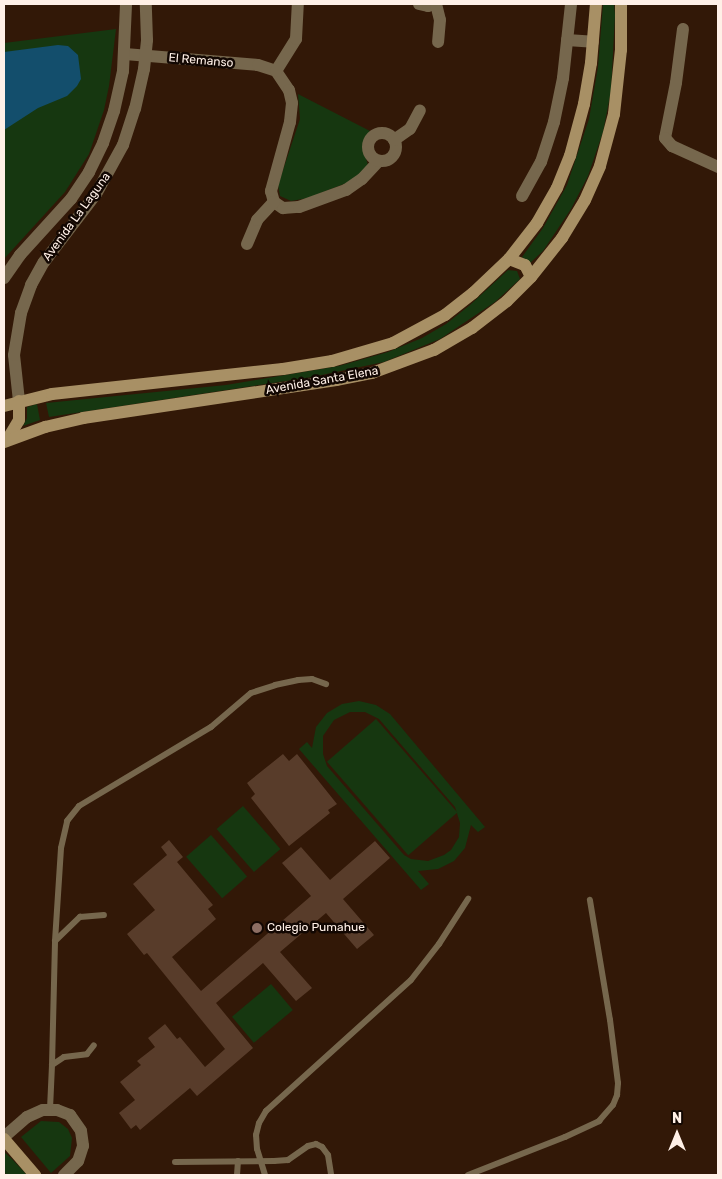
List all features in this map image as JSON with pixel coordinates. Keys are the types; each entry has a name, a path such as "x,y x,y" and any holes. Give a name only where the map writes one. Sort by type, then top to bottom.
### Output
{"street":[{"name":"Avenida La Laguna","path":"4,278 20,255 71,199 89,172 109,128 125,54 126,4"},
{"name":"Avenida La Laguna","path":"19,402 9,342 37,274 96,194 116,161 135,109 146,56 146,4"},
{"path":"298,4 296,38 276,71 290,90 292,103 290,122 271,187 274,202 283,208 293,208 336,194 362,179 379,161 387,160 393,155 396,148 394,140 388,134 379,133 369,141 369,153 379,161"},
{"path":"419,4 428,6 435,4 440,20 438,42"},
{"path":"522,196 541,162 550,137 560,93 571,4"},
{"name":"Avenida Santa Elena","path":"4,406 52,394 283,370 356,356 410,335 445,315 473,293 509,259 548,203 570,156 584,104 593,42 596,4"},
{"name":"Avenida Santa Elena","path":"6,441 46,427 83,418 336,380 389,368 434,350 466,332 507,300 531,277 576,218 603,158 617,95 621,50 621,4"},
{"path":"683,30 676,83 665,138 672,146 718,167"},
{"path":"568,40 593,42"},
{"name":"El Remanso","path":"125,54 258,65 276,71"},
{"path":"394,140 410,129 420,110"},
{"path":"247,244 257,220 274,202"},
{"path":"509,259 525,265 531,277"},
{"path":"6,441 19,420 19,402"},
{"path":"35,1175 4,1138 32,1115 50,1109 70,1115 78,1125 83,1138 78,1161 64,1175"}],"lane":[{"path":"50,1109 55,941 61,848 67,821 79,806 211,727 251,693 275,684 298,680 312,679 326,684"},
{"path":"265,1175 256,1135 259,1123 266,1112 411,980 434,950 468,899"},
{"path":"468,1175 565,1137 599,1121 613,1106 617,1095 618,1083 610,1020 590,900"},
{"path":"55,941 80,917 104,915"},
{"path":"52,1065 64,1057 87,1054 94,1045"},
{"path":"175,1162 262,1162 288,1160 308,1146 316,1144 322,1147 328,1156 331,1175"},
{"path":"237,1175 238,1162"}],"green space":[{"path":"603,4 614,4 615,15 611,91 603,132 588,176 571,209 543,251 530,263 522,257 543,228 567,185 589,119 598,67"},
{"path":"116,29 104,110 89,154 65,192 4,259 4,43"},
{"path":"298,94 370,131 363,148 368,165 365,171 349,182 308,198 291,201 280,196 278,185 300,119"},
{"path":"508,270 517,271 520,279 495,302 440,339 384,362 312,377 49,417 46,403 226,385 339,366 388,352 422,338 446,324"},
{"path":"37,404 40,420 23,426 27,418 27,407"},
{"path":"359,701 376,705 390,714 485,827 478,832 471,825 465,848 454,861 438,869 418,871 429,884 421,890 299,749 307,742 312,748 316,727 327,713 342,704","holes":["350,712 365,712 379,719 455,807 460,823 459,837 451,850 444,855 428,861 411,859 404,855 327,766 323,754 323,736 334,720"]},
{"path":"376,719 457,813 408,855 327,762"},
{"path":"243,806 280,849 254,872 217,829"},
{"path":"211,835 247,877 222,898 186,857"},
{"path":"271,984 293,1010 254,1043 232,1017"},
{"path":"41,1121 59,1122 68,1129 72,1138 70,1156 51,1173 21,1137"},
{"path":"4,1152 27,1175 7,1175 4,1172"}],"water":[{"path":"58,45 68,46 78,55 81,79 77,86 67,96 38,108 4,130 4,52"}],"building":[{"path":"283,754 289,761 297,754 337,804 328,810 330,813 289,846 251,798 255,794 247,783"},
{"path":"169,840 183,857 177,862 213,905 208,909 216,919 172,957 201,991 311,896 282,863 301,847 330,880 375,841 390,858 343,899 374,935 357,949 326,913 280,952 312,988 296,1001 263,963 216,1003 253,1048 197,1096 190,1088 140,1130 136,1125 131,1129 119,1113 135,1100 120,1082 141,1065 137,1061 155,1047 148,1038 165,1024 177,1039 180,1037 205,1067 225,1049 147,953 144,955 127,934 155,910 133,884 167,855 161,847"}],"place":[{"name":"Colegio Pumahue","path":"257,928"}]}
